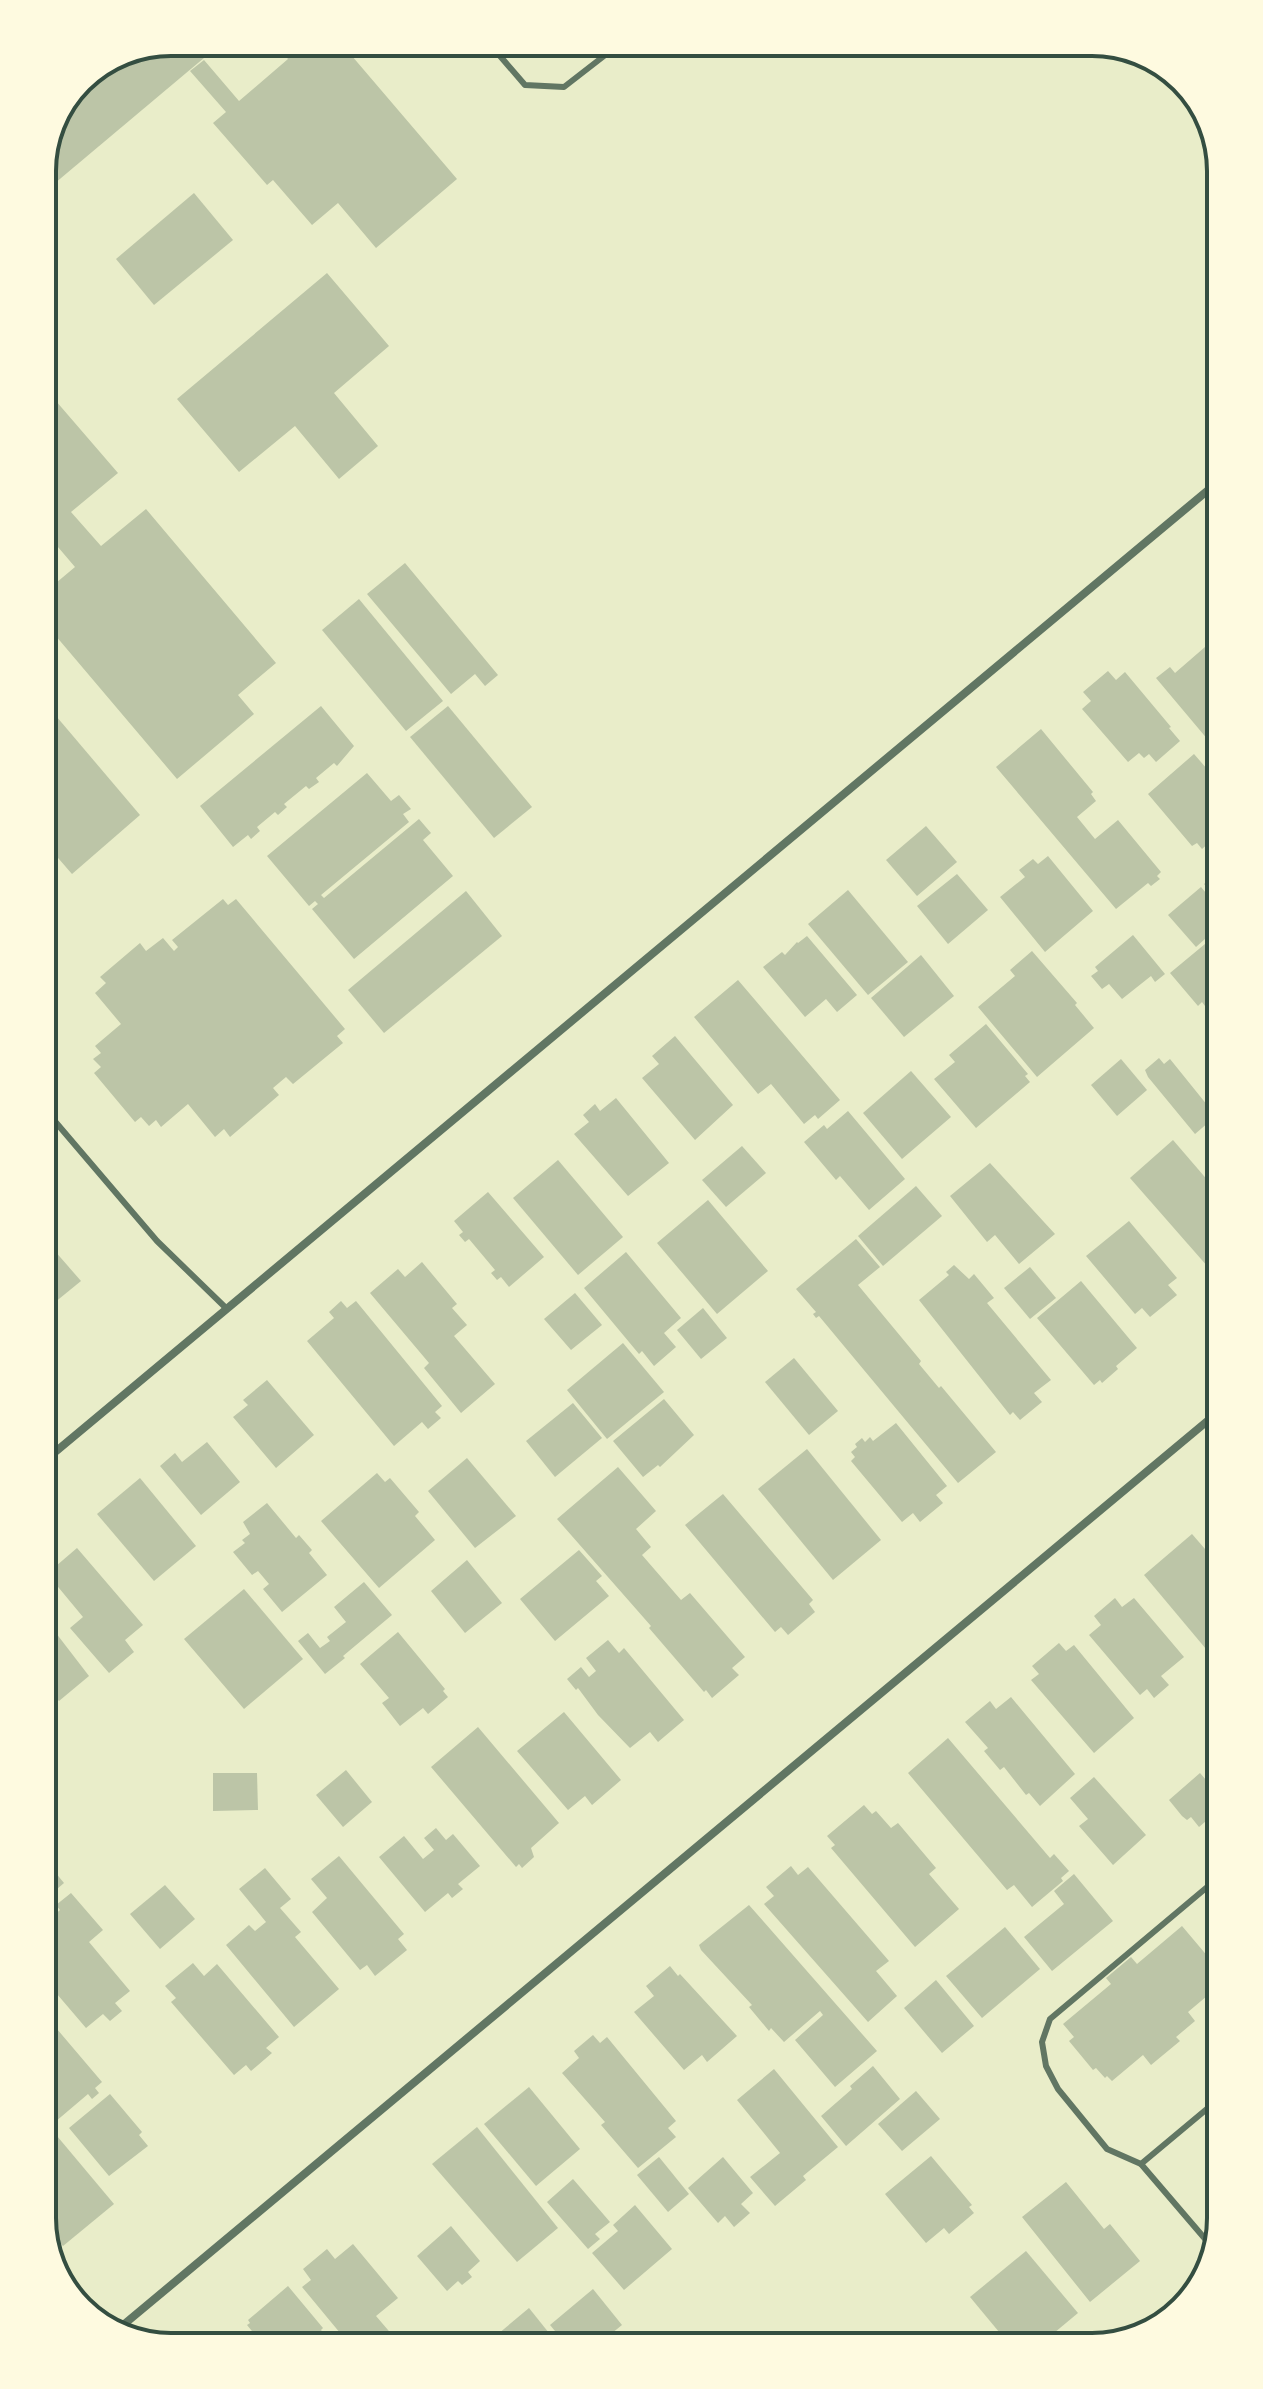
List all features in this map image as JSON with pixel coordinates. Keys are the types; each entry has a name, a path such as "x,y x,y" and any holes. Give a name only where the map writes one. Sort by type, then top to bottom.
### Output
{"street":[{"path":"56,1451 1207,491"},
{"path":"125,2323 1207,1421"}],"lane":[{"path":"500,56 525,85 564,87 604,56"},
{"path":"56,1123 157,1241 227,1309"},
{"path":"1205,2239 1141,2164 1107,2149 1058,2089 1046,2066 1042,2042 1050,2019 1207,1887"},
{"path":"1141,2164 1207,2109"}],"building":[{"path":"206,56 56,182 60,141 68,120 95,85 114,71 134,62 156,57"},
{"path":"286,56 352,56 457,179 376,248 338,203 312,225 273,180 267,185 213,123 226,112 190,71 204,60 239,101 288,59"},
{"path":"194,193 233,240 154,305 116,259"},
{"path":"327,273 389,346 334,393 378,446 339,479 295,426 239,472 177,399"},
{"path":"56,401 118,473 71,512 101,546 146,509 276,663 238,695 254,714 177,779 56,636 56,583 75,567 56,545"},
{"path":"405,563 498,675 485,686 475,674 451,694 367,594"},
{"path":"359,599 443,701 406,731 322,630"},
{"path":"1205,647 1207,649 1207,739 1156,678 1170,667 1175,673"},
{"path":"1108,671 1116,680 1125,672 1180,741 1156,762 1149,754 1144,758 1139,753 1128,762 1082,709 1091,701 1083,692"},
{"path":"321,706 354,746 337,766 334,763 316,778 319,782 309,789 306,786 284,804 287,807 278,815 275,812 257,827 260,831 251,839 248,835 233,847 200,806"},
{"path":"448,706 532,807 494,838 410,737"},
{"path":"56,716 140,815 72,874 56,856"},
{"path":"1041,729 1093,792 1091,794 1096,801 1077,817 1095,839 1118,820 1161,872 1157,876 1160,879 1151,886 1148,883 1116,909 996,767"},
{"path":"1194,754 1207,769 1207,844 1202,849 1197,843 1192,846 1148,794"},
{"path":"367,773 391,801 399,795 411,809 403,814 409,822 321,895 324,898 419,819 431,833 423,840 453,876 354,959 312,909 318,904 315,901 309,906 267,856"},
{"path":"926,826 957,862 917,896 886,860"},
{"path":"1048,856 1093,911 1045,952 1000,897 1025,877 1019,870 1033,859 1038,864"},
{"path":"957,874 988,910 948,944 917,906"},
{"path":"1201,887 1207,894 1207,937 1196,947 1168,915"},
{"path":"848,890 908,962 868,995 808,924"},
{"path":"466,891 502,936 384,1033 348,990"},
{"path":"223,899 228,905 236,899 345,1029 337,1036 343,1043 293,1084 286,1077 273,1088 279,1095 230,1137 224,1129 215,1137 188,1104 161,1127 156,1120 149,1126 141,1117 135,1122 94,1073 101,1067 93,1059 101,1053 95,1046 121,1024 95,993 106,983 100,977 140,943 146,951 163,938 174,951 178,947 172,940"},
{"path":"1133,935 1165,974 1155,982 1151,976 1122,999 1109,984 1102,989 1091,976 1098,971 1095,967"},
{"path":"807,936 857,995 837,1012 826,999 805,1017 763,967 782,952 785,955"},
{"path":"1207,942 1207,1004 1205,1006 1202,1002 1198,1006 1170,973"},
{"path":"1032,951 1077,1003 1075,1005 1094,1028 1037,1077 978,1007 1015,976 1010,970"},
{"path":"921,955 954,996 904,1037 871,998"},
{"path":"738,980 840,1100 818,1119 815,1115 804,1124 771,1084 758,1094 694,1017"},
{"path":"986,1024 1028,1074 1025,1076 1030,1082 976,1128 934,1079 955,1062 949,1055"},
{"path":"675,1036 733,1105 695,1140 642,1078 659,1064 652,1056"},
{"path":"1159,1058 1164,1064 1170,1059 1207,1105 1207,1124 1195,1134 1145,1070"},
{"path":"1121,1059 1147,1090 1117,1116 1091,1085"},
{"path":"911,1071 951,1117 902,1159 863,1113"},
{"path":"616,1098 669,1163 628,1196 574,1134 589,1122 583,1115 595,1104 600,1111"},
{"path":"848,1111 905,1179 869,1210 840,1176 836,1180 804,1142 824,1125 827,1129"},
{"path":"1173,1140 1207,1180 1207,1266 1130,1178"},
{"path":"742,1146 766,1173 726,1207 702,1180"},
{"path":"558,1160 623,1237 578,1275 513,1198"},
{"path":"990,1163 1055,1234 1019,1264 995,1235 987,1242 950,1196"},
{"path":"916,1186 942,1216 883,1266 858,1236"},
{"path":"488,1192 544,1257 509,1287 501,1277 497,1280 491,1273 495,1270 469,1239 465,1242 459,1235 463,1232 454,1221"},
{"path":"708,1200 768,1271 717,1314 657,1243"},
{"path":"1129,1221 1177,1278 1168,1285 1177,1295 1150,1317 1142,1308 1135,1314 1086,1256"},
{"path":"856,1239 880,1267 858,1285 921,1361 919,1364 996,1452 958,1483 819,1316 816,1318 813,1314 816,1312 796,1289"},
{"path":"56,1252 81,1281 56,1301"},
{"path":"626,1252 681,1318 664,1333 676,1347 654,1366 642,1351 639,1354 584,1288"},
{"path":"422,1262 457,1304 452,1308 467,1325 454,1336 495,1384 461,1413 424,1368 429,1363 370,1293 398,1269 405,1277"},
{"path":"954,1265 969,1279 974,1274 994,1298 987,1303 1051,1380 1034,1393 1042,1402 1020,1420 1013,1412 1010,1415 919,1300 949,1275 946,1272"},
{"path":"1030,1267 1056,1298 1030,1319 1004,1288"},
{"path":"1081,1281 1137,1348 1102,1383 1100,1380 1094,1385 1037,1318"},
{"path":"575,1293 602,1325 571,1350 544,1319"},
{"path":"341,1301 347,1308 356,1301 442,1406 435,1412 441,1418 428,1429 422,1422 394,1446 307,1341 334,1318 329,1312"},
{"path":"703,1308 727,1338 701,1359 677,1330"},
{"path":"623,1343 664,1392 607,1439 567,1390"},
{"path":"794,1358 838,1411 809,1435 765,1382"},
{"path":"267,1380 314,1435 276,1468 233,1417 248,1405 243,1400"},
{"path":"664,1399 694,1435 660,1467 658,1465 643,1477 613,1441"},
{"path":"573,1403 602,1438 555,1477 526,1441"},
{"path":"896,1423 947,1486 936,1495 943,1503 920,1522 913,1513 902,1522 851,1461 855,1457 851,1452 862,1438 865,1442 870,1437 873,1441"},
{"path":"207,1442 240,1482 201,1515 160,1466 175,1453 182,1462"},
{"path":"807,1449 881,1540 833,1580 758,1489"},
{"path":"467,1458 516,1516 475,1548 428,1491"},
{"path":"618,1467 656,1511 636,1529 651,1547 642,1555 681,1600 690,1593 745,1657 732,1668 739,1675 712,1698 557,1519"},
{"path":"377,1473 385,1482 390,1478 419,1512 415,1516 435,1540 379,1588 321,1521"},
{"path":"140,1478 196,1546 154,1581 97,1514"},
{"path":"723,1494 813,1600 809,1604 815,1612 788,1635 781,1627 775,1632 685,1525"},
{"path":"267,1503 296,1538 299,1535 312,1550 309,1553 327,1575 282,1612 263,1589 269,1584 258,1571 252,1575 233,1552 245,1543 242,1540 250,1534 243,1522"},
{"path":"1192,1534 1207,1551 1207,1648 1206,1649 1144,1575"},
{"path":"77,1548 143,1625 125,1640 134,1652 109,1673 70,1628 83,1617 56,1584 56,1566"},
{"path":"579,1550 602,1576 596,1581 609,1596 555,1641 520,1599"},
{"path":"467,1560 502,1603 465,1633 431,1591"},
{"path":"364,1582 392,1615 325,1674 298,1641 308,1633 320,1648 330,1641 327,1637 346,1622 334,1607"},
{"path":"244,1589 303,1659 244,1709 184,1639"},
{"path":"1115,1598 1122,1607 1134,1598 1184,1657 1161,1676 1169,1685 1154,1698 1147,1689 1140,1695 1089,1635 1101,1625 1094,1616"},
{"path":"398,1632 445,1689 443,1691 448,1697 428,1714 423,1708 400,1726 382,1703 389,1698 360,1664"},
{"path":"56,1633 89,1676 59,1701 56,1698"},
{"path":"608,1640 619,1653 624,1648 684,1720 658,1742 650,1732 630,1748 567,1679 581,1667 589,1677 596,1671 586,1658"},
{"path":"1059,1643 1066,1651 1074,1645 1134,1718 1094,1753 1031,1680 1039,1674 1032,1666"},
{"path":"1011,1697 1075,1774 1040,1806 1029,1793 1026,1795 1004,1767 1000,1770 984,1751 988,1748 965,1722 990,1701 996,1709"},
{"path":"564,1712 621,1780 592,1805 585,1796 568,1810 517,1751"},
{"path":"478,1727 559,1823 531,1848 534,1857 522,1868 519,1864 516,1867 431,1767"},
{"path":"948,1738 1050,1858 1054,1854 1069,1871 1061,1878 1063,1881 1032,1907 1014,1885 1007,1890 908,1773"},
{"path":"346,1770 372,1802 343,1827 316,1795"},
{"path":"213,1773 257,1773 258,1810 213,1811"},
{"path":"1200,1773 1207,1781 1207,1820 1199,1827 1191,1817 1187,1820 1182,1816 1169,1800"},
{"path":"1094,1777 1146,1835 1113,1865 1079,1826 1088,1819 1070,1798"},
{"path":"864,1805 872,1814 876,1811 891,1828 898,1823 936,1868 929,1874 959,1909 915,1947 831,1848 835,1845 827,1836"},
{"path":"436,1828 446,1840 453,1834 480,1866 458,1884 463,1889 452,1898 448,1893 425,1912 379,1857 404,1836 423,1859 434,1850 424,1838"},
{"path":"339,1856 404,1934 398,1939 407,1950 375,1976 367,1965 360,1970 312,1912 327,1898 311,1879"},
{"path":"791,1866 798,1875 808,1867 889,1961 876,1971 897,1996 868,2022 764,1904 774,1896 766,1887"},
{"path":"265,1868 291,1899 280,1908 301,1932 295,1937 339,1989 294,2027 226,1945 249,1925 255,1931 266,1922 239,1889"},
{"path":"56,1873 64,1883 56,1890"},
{"path":"1074,1874 1113,1921 1052,1971 1024,1937 1064,1904 1054,1891"},
{"path":"165,1885 195,1919 160,1949 130,1914"},
{"path":"71,1893 103,1930 89,1942 130,1991 115,2003 122,2011 110,2021 103,2014 86,2028 56,1993 56,1914 60,1910 56,1905"},
{"path":"749,1905 877,2051 835,2087 795,2040 823,2015 820,2011 784,2042 771,2028 769,2031 749,2007 752,2005 701,1950 699,1945"},
{"path":"1182,1926 1207,1956 1207,1996 1188,2012 1195,2021 1176,2037 1180,2041 1151,2065 1143,2055 1112,2081 1096,2068 1093,2070 1069,2041 1074,2037 1063,2024 1111,1984 1106,1978 1131,1957 1137,1964"},
{"path":"1005,1927 1040,1969 982,2018 946,1976"},
{"path":"193,1963 204,1976 217,1964 279,2037 266,2048 272,2053 251,2071 246,2065 234,2075 171,2002 176,1998 165,1986"},
{"path":"670,1966 737,2036 707,2062 702,2055 684,2070 634,2012 654,1996 646,1986"},
{"path":"936,1980 974,2026 942,2053 904,2008"},
{"path":"56,2028 102,2082 95,2088 99,2093 92,2099 88,2094 56,2121"},
{"path":"593,2035 600,2043 607,2037 676,2121 668,2128 676,2137 638,2168 601,2125 605,2122 562,2073 579,2058 574,2051"},
{"path":"873,2066 900,2099 846,2146 821,2116"},
{"path":"774,2069 838,2147 803,2176 806,2180 775,2206 750,2177 780,2153 737,2100"},
{"path":"529,2087 580,2149 536,2186 484,2124"},
{"path":"916,2091 940,2119 902,2151 878,2124"},
{"path":"110,2094 142,2132 139,2135 148,2146 109,2176 69,2128"},
{"path":"477,2127 558,2228 517,2262 432,2164"},
{"path":"56,2137 114,2204 63,2246 58,2240 56,2218"},
{"path":"931,2156 972,2205 969,2207 974,2213 949,2234 944,2228 926,2243 885,2194"},
{"path":"659,2157 689,2194 668,2212 637,2175"},
{"path":"723,2157 753,2193 741,2204 750,2213 734,2227 725,2216 718,2223 688,2188"},
{"path":"573,2179 610,2222 595,2234 600,2239 588,2249 547,2202"},
{"path":"1066,2182 1104,2229 1110,2224 1140,2261 1090,2302 1022,2217"},
{"path":"635,2205 672,2249 624,2290 592,2253 618,2231 613,2225"},
{"path":"451,2226 480,2261 468,2272 472,2277 462,2285 458,2281 447,2291 417,2256"},
{"path":"353,2244 398,2298 376,2316 391,2333 340,2333 302,2287 311,2280 303,2269 327,2249 335,2259"},
{"path":"1026,2251 1078,2313 1054,2333 1000,2333 970,2297"},
{"path":"288,2286 323,2328 323,2333 253,2333 247,2325 250,2323 248,2320"},
{"path":"593,2289 622,2325 612,2333 557,2333 550,2325"},
{"path":"529,2308 549,2333 499,2333"}]}
